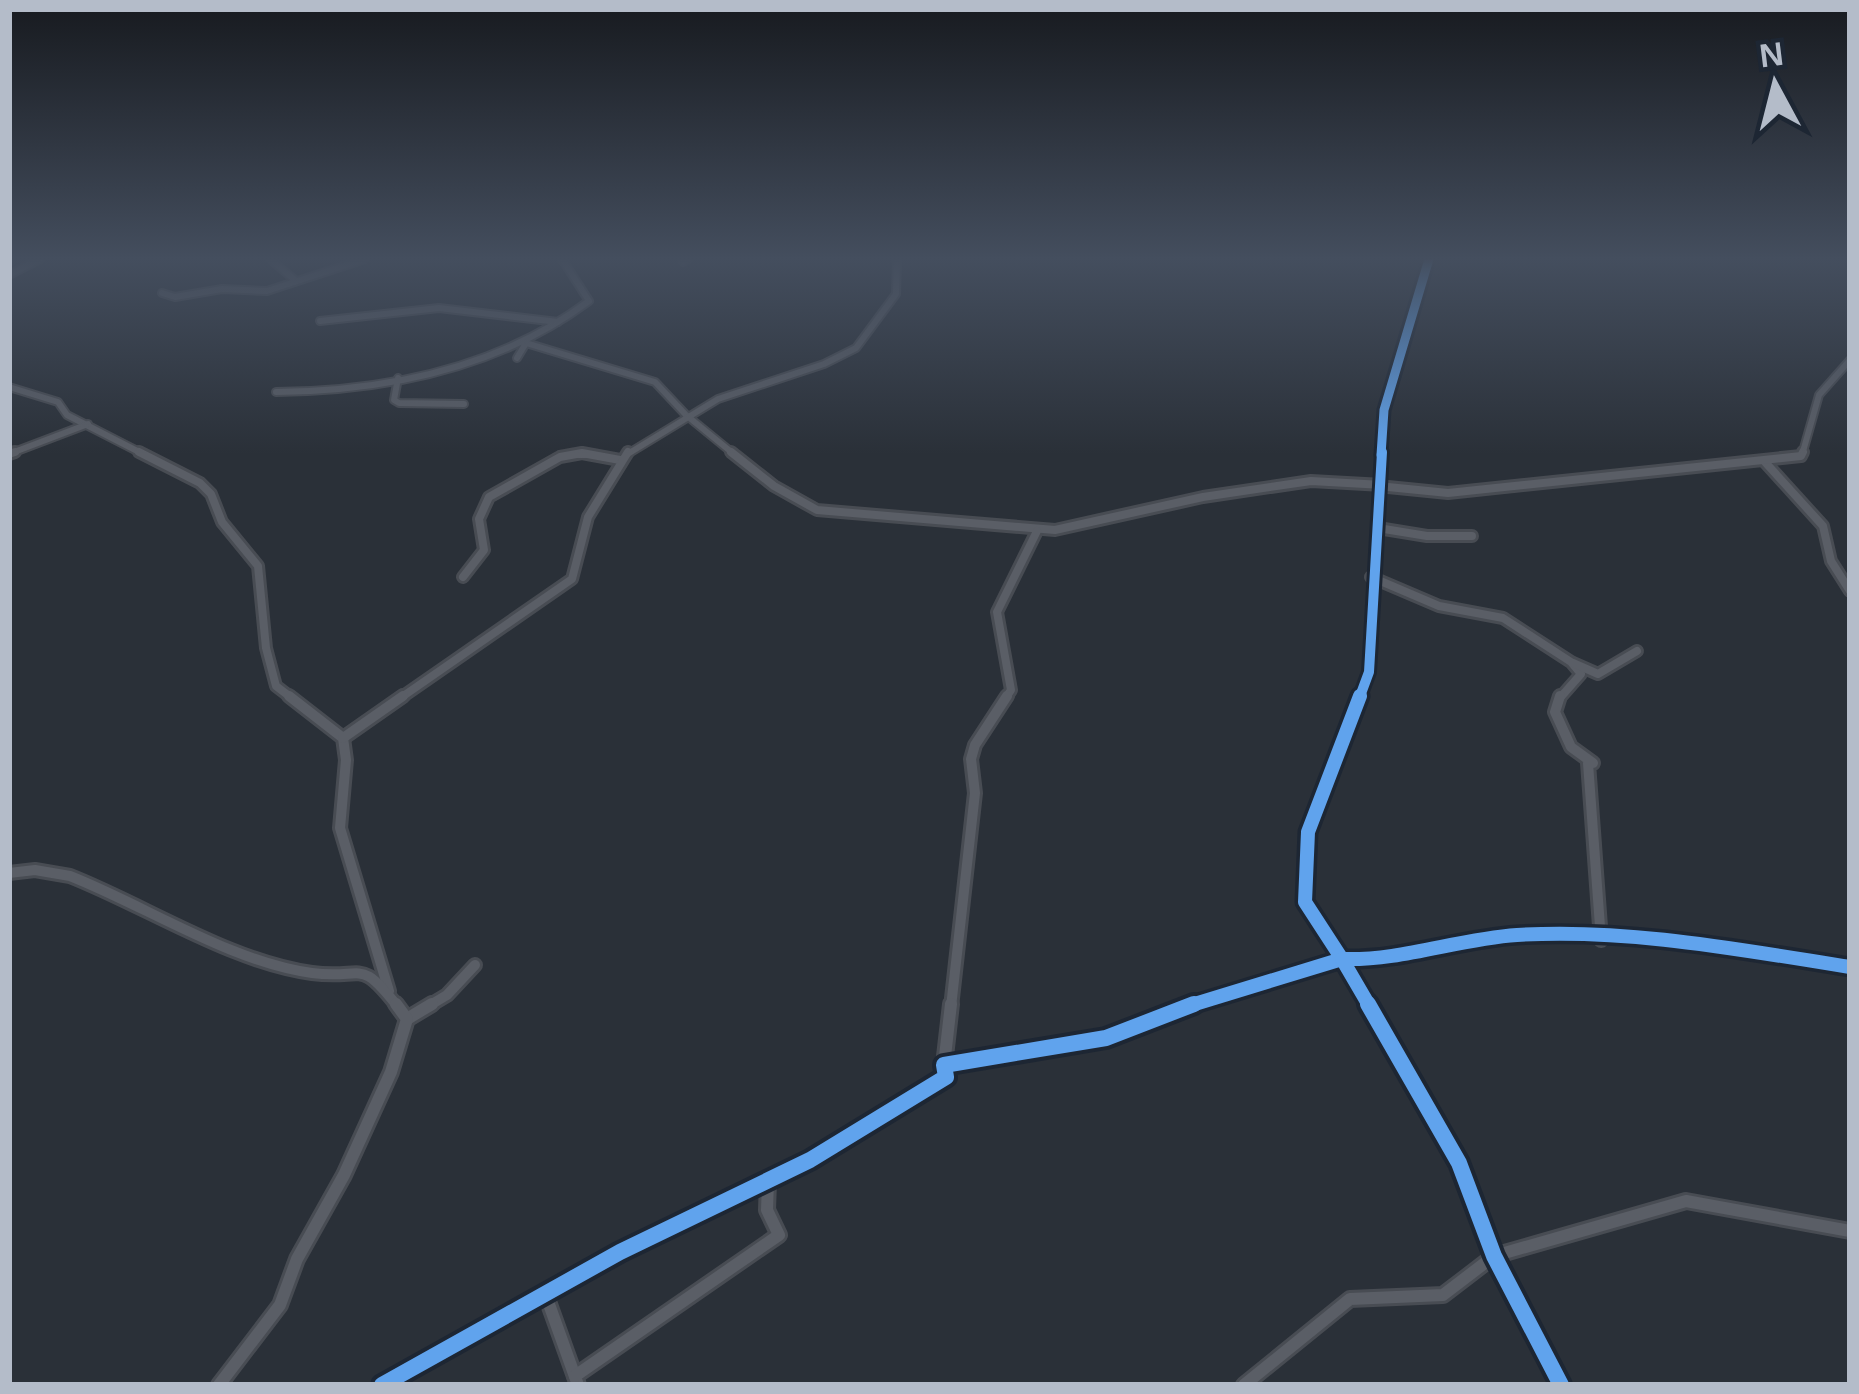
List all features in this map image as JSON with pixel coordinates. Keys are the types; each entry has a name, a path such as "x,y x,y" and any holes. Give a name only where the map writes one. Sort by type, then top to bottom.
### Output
{"street":[{"path":"276,392 303,393 478,361 526,343 555,324"},
{"path":"343,738 572,579 588,517 620,460 649,434 747,386 811,369 856,348 874,324"},
{"path":"1412,324 1391,374 1384,410 1369,672 1308,832 1305,902 1459,1162 1494,1256 1561,1385"},
{"path":"526,343 655,382 686,415 774,486 818,510 876,520 1037,531 1070,529 1202,497 1311,481 1448,493 1801,456 1813,428 1818,392 1850,360"},
{"path":"517,358 526,343"},
{"path":"398,378 394,400 399,403 464,404"},
{"path":"9,387 58,402 67,415 90,423 212,494 222,522 258,566 266,648 276,686 343,738 346,760 340,828 391,997"},
{"path":"9,454 90,423"},
{"path":"463,578 484,550 479,519 489,496 572,454 620,460"},
{"path":"1765,461 1822,526 1831,561 1850,591"},
{"path":"1378,528 1427,536 1472,536"},
{"path":"382,1385 545,1293 768,1183 946,1077 975,793 971,759 1011,690 997,612 1037,531"},
{"path":"1371,577 1439,607 1503,618 1598,674 1637,651"},
{"path":"1571,662 1581,679 1561,693 1555,712 1571,747 1593,763 1588,763 1595,797 1592,897 1601,940"},
{"path":"9,873 57,870 272,964 315,974 358,971 374,976 407,1019"},
{"path":"944,1065 1106,1037 1188,1006 1342,959 1380,960 1515,935 1715,946 1850,967"},
{"path":"220,1385 280,1304 297,1259 344,1174 391,1072 407,1019 447,995 475,965"},
{"path":"545,1293 577,1381 779,1235 767,1210 768,1183"},
{"path":"1244,1385 1350,1299 1443,1295 1494,1256 1686,1201 1850,1231"}],"cycle path":[{"path":"382,1385 620,1252 810,1160 946,1077 944,1065 1106,1038 1188,1006 1342,959 1305,902 1308,832 1369,672 1384,410 1410,324"},
{"path":"1561,1385 1494,1256 1459,1163 1342,959 1380,960 1515,935 1715,946 1850,967"}]}
